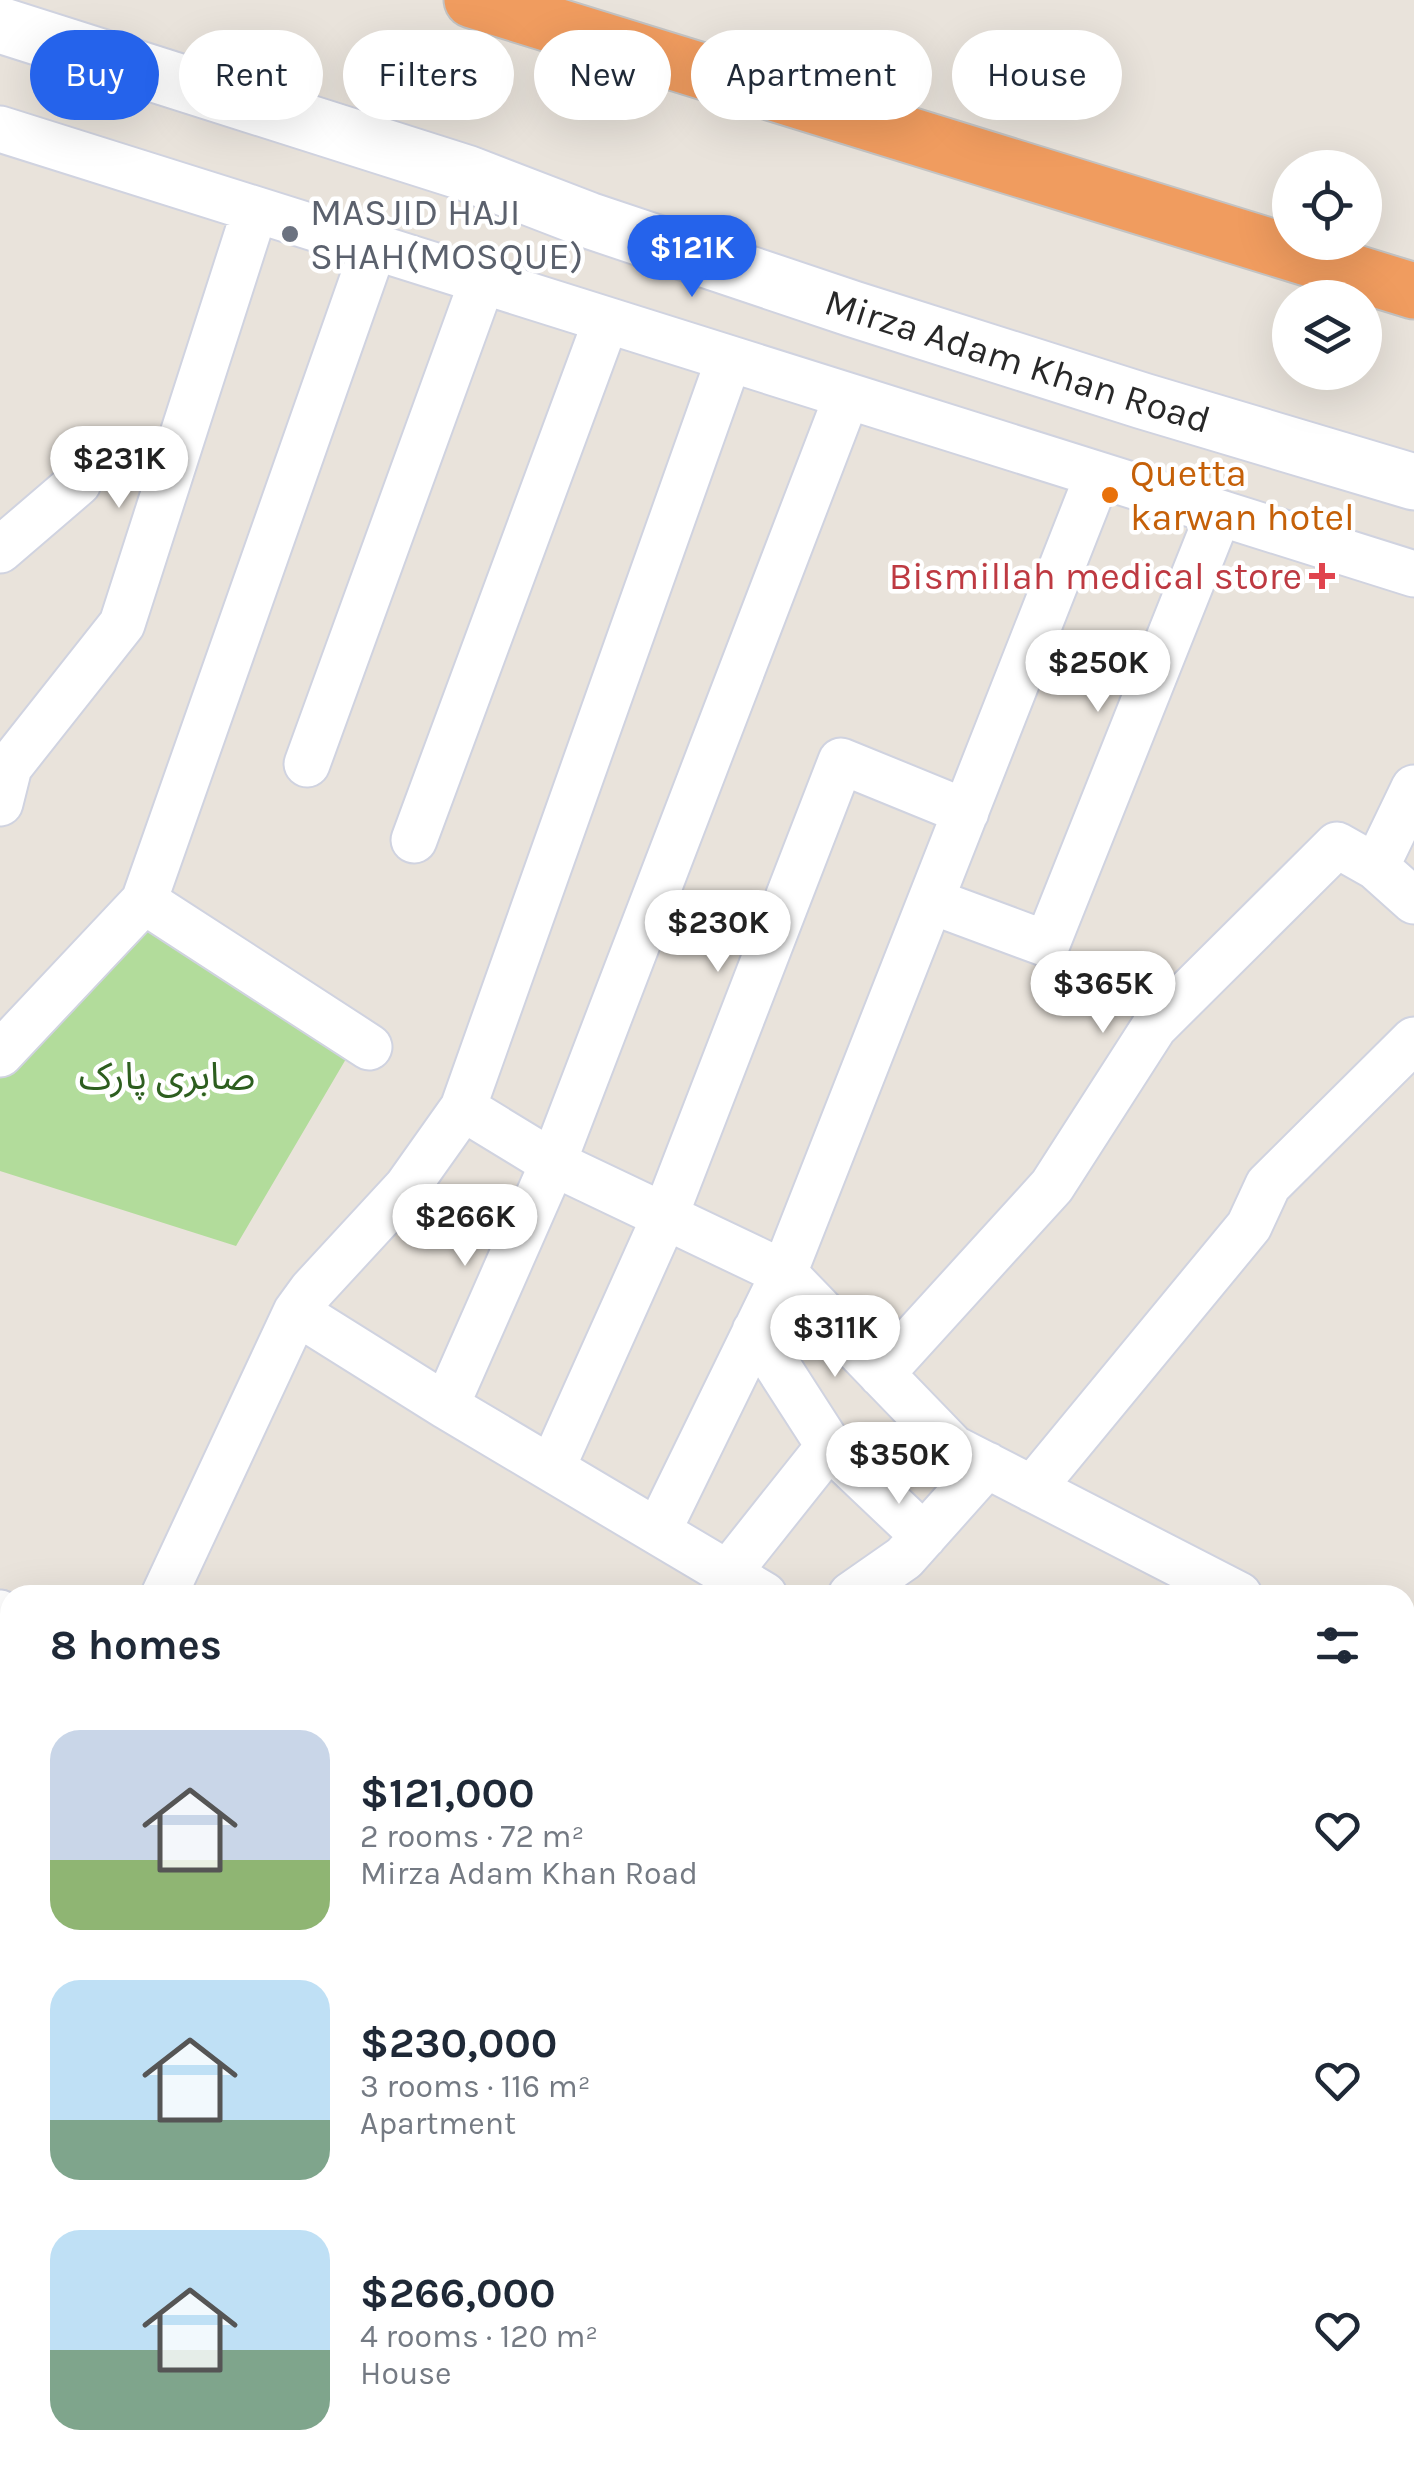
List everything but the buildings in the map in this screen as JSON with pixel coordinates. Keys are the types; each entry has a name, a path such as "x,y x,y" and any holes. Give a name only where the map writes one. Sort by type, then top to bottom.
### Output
{"highway":[{"path":"472,0 1414,291"}],"main road":[{"name":"Mirza Adam Khan Road","path":"0,25 447,166 588,220 853,309 1414,482"}],"street":[{"path":"0,129 1414,574"},
{"path":"3,778 122,624 256,210"},
{"path":"0,1054 144,901 374,247"},
{"path":"307,764 482,282"},
{"path":"414,840 606,321"},
{"path":"169,1585 296,1312 407,1187 463,1108 729,360"},
{"path":"446,1406 553,1163 847,396"},
{"path":"658,1531 784,1273 1098,475"},
{"path":"0,550 78,484"},
{"path":"931,901 1046,944 1219,513"},
{"path":"552,1468 665,1216 841,761 966,812"},
{"path":"1376,867 1414,788"},
{"path":"881,1374 1052,1186 1154,1028 1338,845 1376,867 1414,901"},
{"path":"144,901 369,1047"},
{"path":"1032,1489 1249,1226 1268,1185 1414,1040"},
{"path":"463,1108 553,1163 784,1273 954,1448 1219,1585"},
{"path":"296,1312 746,1584 829,1446"},
{"path":"755,1331 829,1446 924,1536"},
{"path":"866,1585 904,1558 987,1466"}],"green space":[{"name":"صابری پارک","path":"139,888 363,1030 236,1246 0,1171 0,1054"}],"place":[{"name":"MASJID HAJI SHAH(MOSQUE)","path":"290,234"},
{"name":"Quetta karwan hotel","path":"1110,495"},
{"name":"Bismillah medical store","path":"1322,576"}]}
